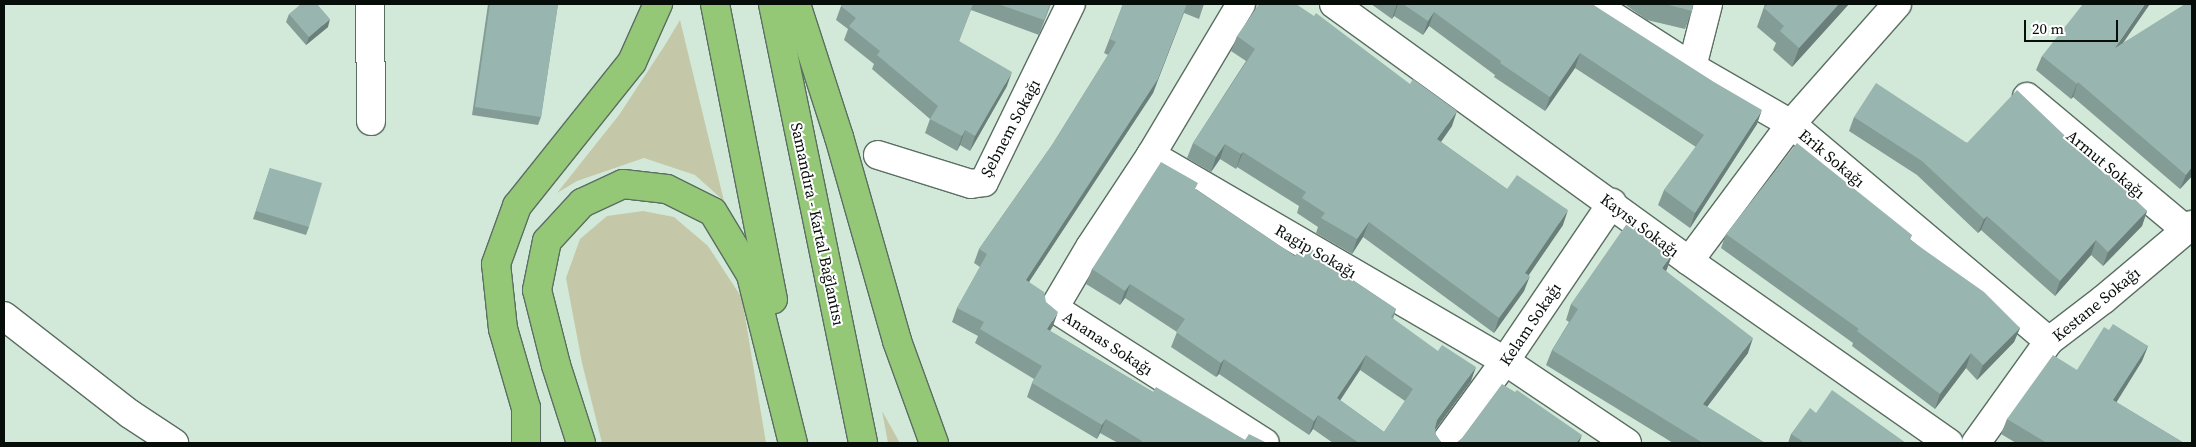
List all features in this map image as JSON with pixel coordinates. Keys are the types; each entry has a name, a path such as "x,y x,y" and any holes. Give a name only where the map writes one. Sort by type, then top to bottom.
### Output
{"highway":[{"path":"526,443 526,408 503,329 496,264 517,206 632,62 658,4"},
{"path":"715,4 801,443"},
{"name":"Samandıra - Kartal Bağlantısı","path":"773,4 863,443"},
{"path":"796,4 839,137 897,342 934,443"},
{"path":"581,443 556,365 537,290 547,241 582,203 623,184 666,189 713,212 751,275 793,443"}],"street":[{"path":"370,4 370,121"},
{"name":"Şebnem Sokağı","path":"878,155 971,184 984,182 1071,4"},
{"path":"1151,155 1241,4"},
{"name":"Kayısı Sokağı","path":"1334,4 1612,203 1689,261 1949,443"},
{"name":"Erik Sokağı","path":"1594,4 1692,67 1791,124 2049,341"},
{"path":"1692,67 1708,4"},
{"path":"1689,261 1791,124 1897,4"},
{"name":"Armut Sokağı","path":"2027,97 2189,227"},
{"name":"Ragip Sokağı","path":"1151,155 1505,361 1627,443"},
{"name":"Ananas Sokağı","path":"1151,155 1090,247 1054,308 1264,443"},
{"name":"Kelam Sokağı","path":"1445,443 1505,361 1612,203"},
{"name":"Kestane Sokağı","path":"1976,443 2049,341 2104,299 2189,227"},
{"path":"4,316 130,414 174,443"},
{"path":"130,414 139,443"}],"green space":[{"path":"680,20 724,201 695,175 644,158 577,181 557,193 619,115"},
{"path":"643,211 674,217 708,246 742,298 766,443 602,443 582,363 566,278 580,239 607,216"},
{"path":"882,411 900,443 888,443"}],"building":[{"path":"301,4 317,4 330,19 309,37 289,14"},
{"path":"490,4 558,4 541,117 475,107"},
{"path":"843,4 973,4 959,41 1012,72 975,136 965,130 962,136 930,119 938,106 877,55 880,51 849,26 856,18 841,6"},
{"path":"998,4 1050,4 1044,20"},
{"path":"1123,4 1187,4 1158,79 1026,280 1044,292 1046,302 1058,312 1047,329 1153,392 1156,387 1245,440 1249,434 1267,443 1141,443 1142,441 1106,419 1102,425 1032,383 1042,366 980,329 984,322 957,308 987,254 979,249 1052,145 1116,42 1110,39"},
{"path":"1259,4 1296,4 1314,16 1316,13 1410,84 1413,79 1457,111 1437,139 1507,189 1517,175 1568,210 1525,273 1530,276 1499,318 1369,222 1357,239 1321,218 1325,213 1302,198 1306,192 1243,152 1241,154 1225,144 1216,157 1193,143 1255,49 1237,36"},
{"path":"1403,4 1592,4 1714,82 1762,110 1695,213 1664,190 1704,135 1580,53 1550,97 1500,63 1501,61 1434,12 1428,21"},
{"path":"1665,4 1693,4 1692,11"},
{"path":"1768,4 1839,4 1799,48 1780,31 1784,26 1764,8"},
{"path":"2083,4 2145,4 2115,48 2185,4 2192,4 2192,167 2186,175 2078,82 2077,84 2042,56"},
{"path":"1876,83 1967,143 2017,90 2105,174 2107,172 2147,211 2108,252 2096,240 2060,281 1987,216 1984,219 1922,161 1854,117"},
{"path":"1797,143 1912,235 1909,239 1984,292 2020,328 1983,365 1971,353 1940,394 1857,331 1859,329 1726,234"},
{"path":"1161,162 1198,183 1195,189 1295,256 1303,244 1339,265 1337,270 1396,309 1391,317 1438,351 1442,345 1476,367 1437,420 1436,435 1441,442 1446,443 1359,443 1318,415 1314,421 1224,359 1221,363 1176,332 1185,319 1130,284 1125,291 1092,269","holes":["1366,355 1413,389 1384,432 1337,398"]},
{"path":"270,168 322,183 309,227 256,211"},
{"path":"1628,222 1673,253 1662,268 1753,338 1703,404 1765,443 1703,443 1552,350 1578,309 1571,304"},
{"path":"2113,324 2148,346 2113,400 2184,443 2047,443 2007,419 2053,355 2077,370 2104,327 2109,330"},
{"path":"1502,384 1515,392 1517,390 1582,435 1576,443 1456,443 1462,438"},
{"path":"1832,390 1906,443 1805,443 1791,434 1810,408 1816,413"}]}
